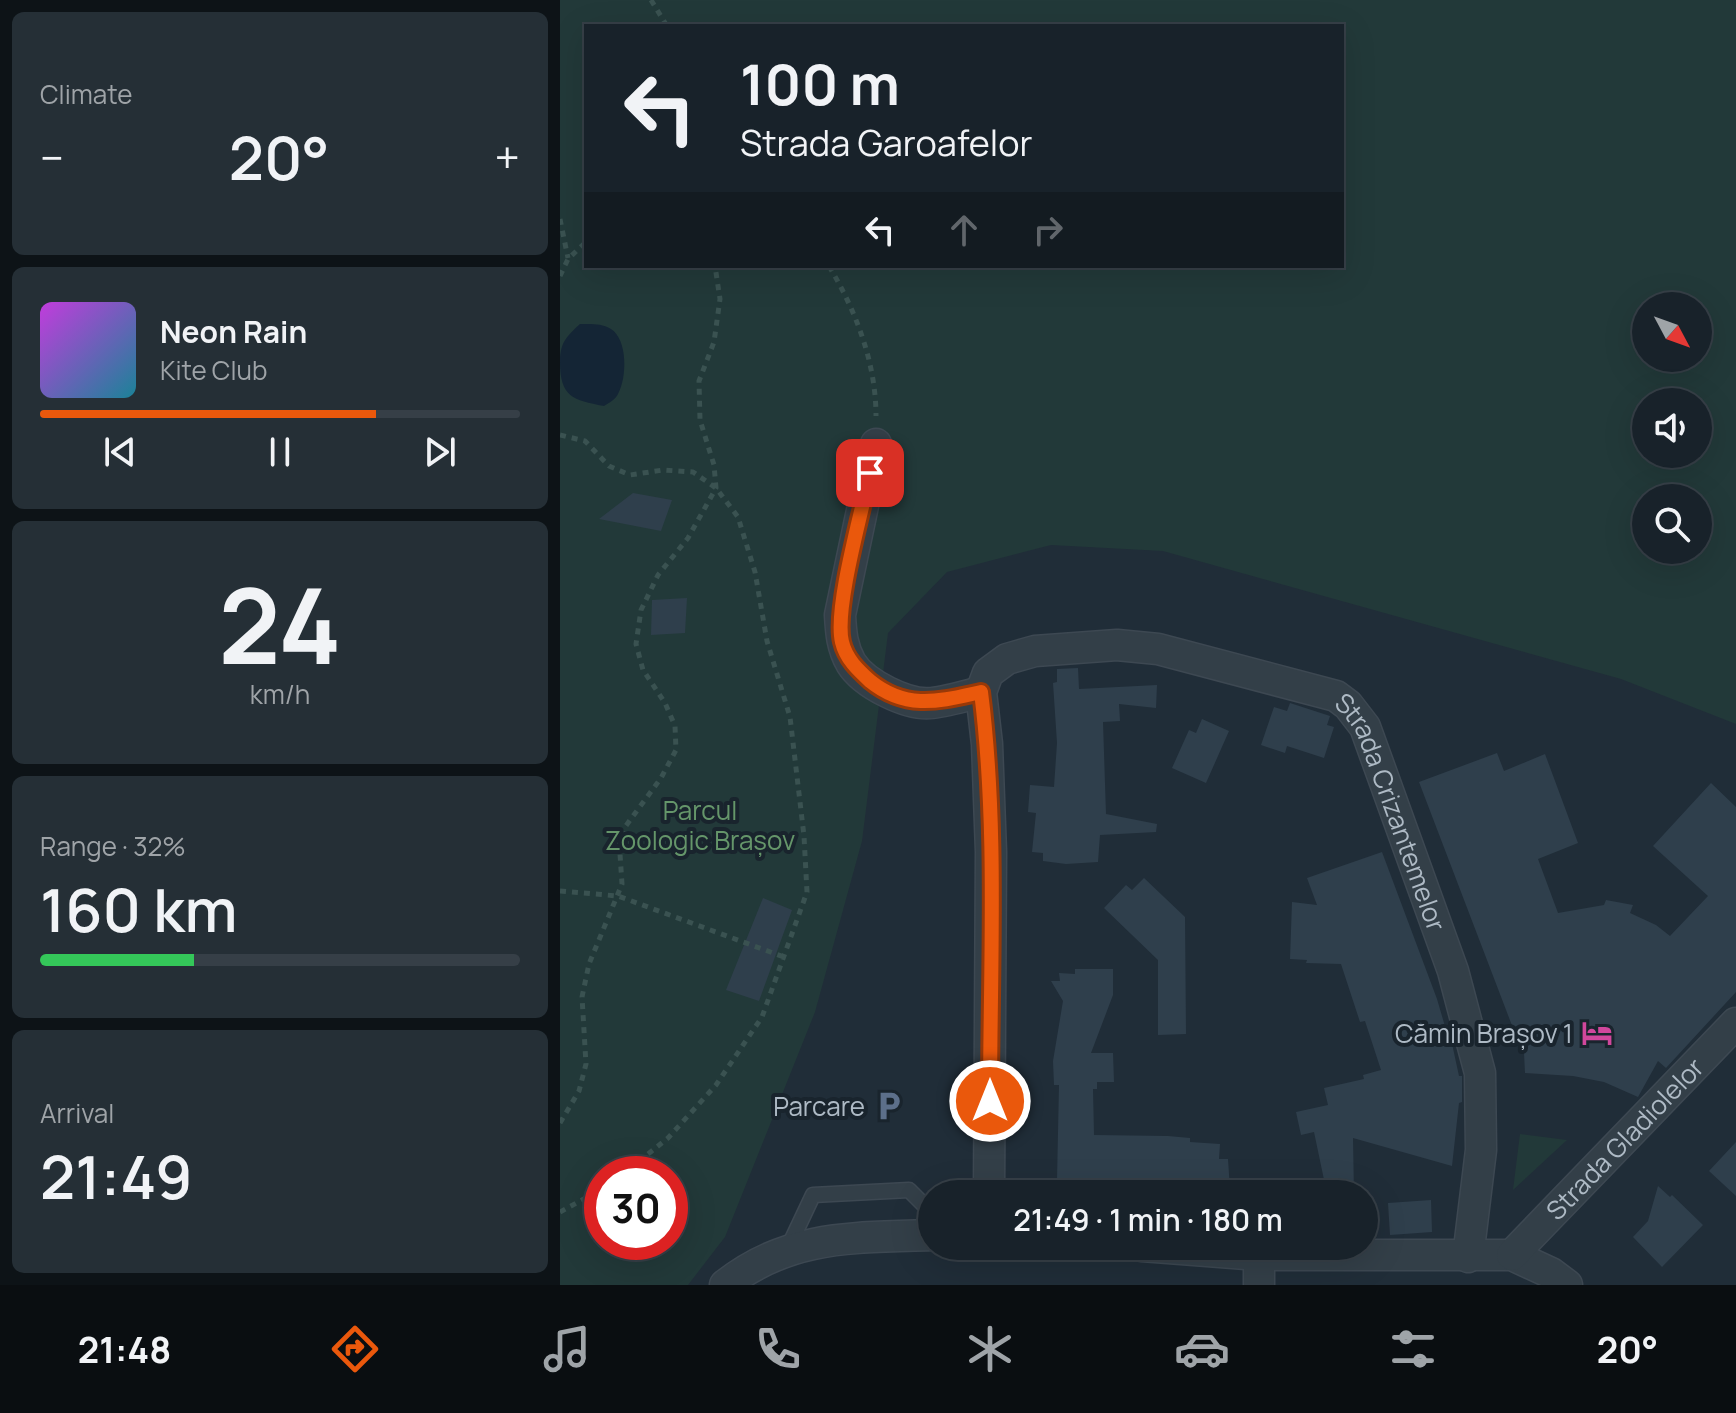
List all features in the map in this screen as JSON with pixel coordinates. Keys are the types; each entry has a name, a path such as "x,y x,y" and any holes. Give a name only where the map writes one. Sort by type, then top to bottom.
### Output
{"street":[{"path":"876,444 840,615 842,642 853,666 879,688 907,699 929,704 981,692 987,744 991,852 989,1180"},
{"name":"Strada Crizantemelor","path":"981,692 988,673 1007,659 1035,651 1117,645 1158,649 1316,689 1336,696 1348,705 1365,727 1448,957 1480,1073 1481,1150 1468,1257"},
{"name":"Strada Gladiolelor","path":"1512,1255 1736,1023"},
{"path":"725,1285 743,1271 788,1249 833,1239 918,1236"},
{"path":"1210,1260 1259,1270 1512,1255 1551,1273 1567,1285"}],"lane":[{"path":"788,1249 813,1195 909,1190 918,1199"}],"path":[{"path":"651,0 666,24"},
{"path":"560,219 568,259"},
{"path":"560,276 568,259 584,244"},
{"path":"560,1123 579,1091 586,1064 582,997 589,964 622,884 620,854 625,827 661,778 676,750 675,726 665,703 643,670 636,644 641,610 658,575 688,538 716,488 714,465 700,420 699,381 714,342 720,299 715,268"},
{"path":"830,268 857,322 869,361 876,401 876,444"},
{"path":"560,435 585,441 609,466 630,475 663,470 693,472 716,488 738,517 755,572 767,641 790,717 804,836 807,892 762,1017 716,1085 668,1138 646,1156"},
{"path":"560,891 618,896 784,957"},
{"path":"560,1212 584,1199"}],"green space":[{"name":"Parcul Zoologic Brașov","path":"560,0 1736,0 1736,724 1621,679 1163,551 1051,545 947,572 888,633 862,841 815,1012 725,1237 688,1285 560,1285"},
{"path":"1520,1134 1567,1140 1513,1190"}],"water":[{"path":"580,324 611,329 621,342 624,369 621,387 616,398 604,406 576,399 563,383 561,350"}],"building":[{"path":"633,493 672,500 661,531 599,519"},
{"path":"687,598 685,633 651,635 652,600"},
{"path":"1078,668 1079,689 1157,685 1156,708 1119,704 1120,721 1103,722 1106,814 1157,824 1156,832 1100,835 1098,862 1066,864 1043,861 1043,853 1032,852 1036,813 1028,812 1030,785 1054,787 1057,743 1053,683 1057,682 1057,669"},
{"path":"1290,703 1330,716 1327,725 1334,727 1324,758 1287,746 1285,753 1261,745 1274,707 1287,711"},
{"path":"1202,719 1229,731 1206,783 1172,768 1189,730 1196,733"},
{"path":"1497,753 1504,771 1545,754 1578,843 1538,859 1558,913 1604,905 1606,900 1633,905 1630,913 1656,925 1670,936 1708,896 1653,846 1711,783 1736,807 1736,992 1666,1068 1658,1061 1638,1097 1604,1082 1573,1076 1525,1073 1523,1033 1516,1036 1419,782"},
{"path":"1382,852 1451,1039 1459,1076 1462,1076 1462,1102 1459,1103 1452,1166 1353,1138 1354,1180 1324,1180 1314,1132 1301,1135 1296,1112 1328,1105 1324,1088 1364,1079 1363,1075 1381,1070 1365,1021 1360,1022 1341,964 1306,963 1307,960 1290,959 1292,902 1317,905 1307,878"},
{"path":"1144,878 1185,917 1186,1034 1158,1035 1158,960 1104,908 1126,885 1132,890"},
{"path":"763,898 792,910 759,1001 726,990"},
{"path":"1075,969 1113,969 1113,995 1091,1053 1113,1053 1114,1082 1097,1082 1097,1089 1093,1089 1094,1135 1168,1136 1190,1138 1190,1142 1220,1144 1219,1159 1228,1159 1229,1180 1057,1180 1059,1085 1054,1085 1053,1061 1063,1001 1051,981 1060,981 1059,973 1075,974"},
{"path":"1736,1142 1736,1196 1709,1171"},
{"path":"1658,1186 1703,1225 1662,1267 1633,1237 1648,1221"},
{"path":"1431,1200 1432,1232 1390,1235 1388,1203"}],"place":[{"name":"Cămin Brașov 1","path":"1597,1033"},
{"name":"Parcare","path":"889,1106"}],"route":[{"path":"870,473 840,615 842,642 853,666 879,688 929,704 981,692 987,744 991,852 990,1101"}]}
